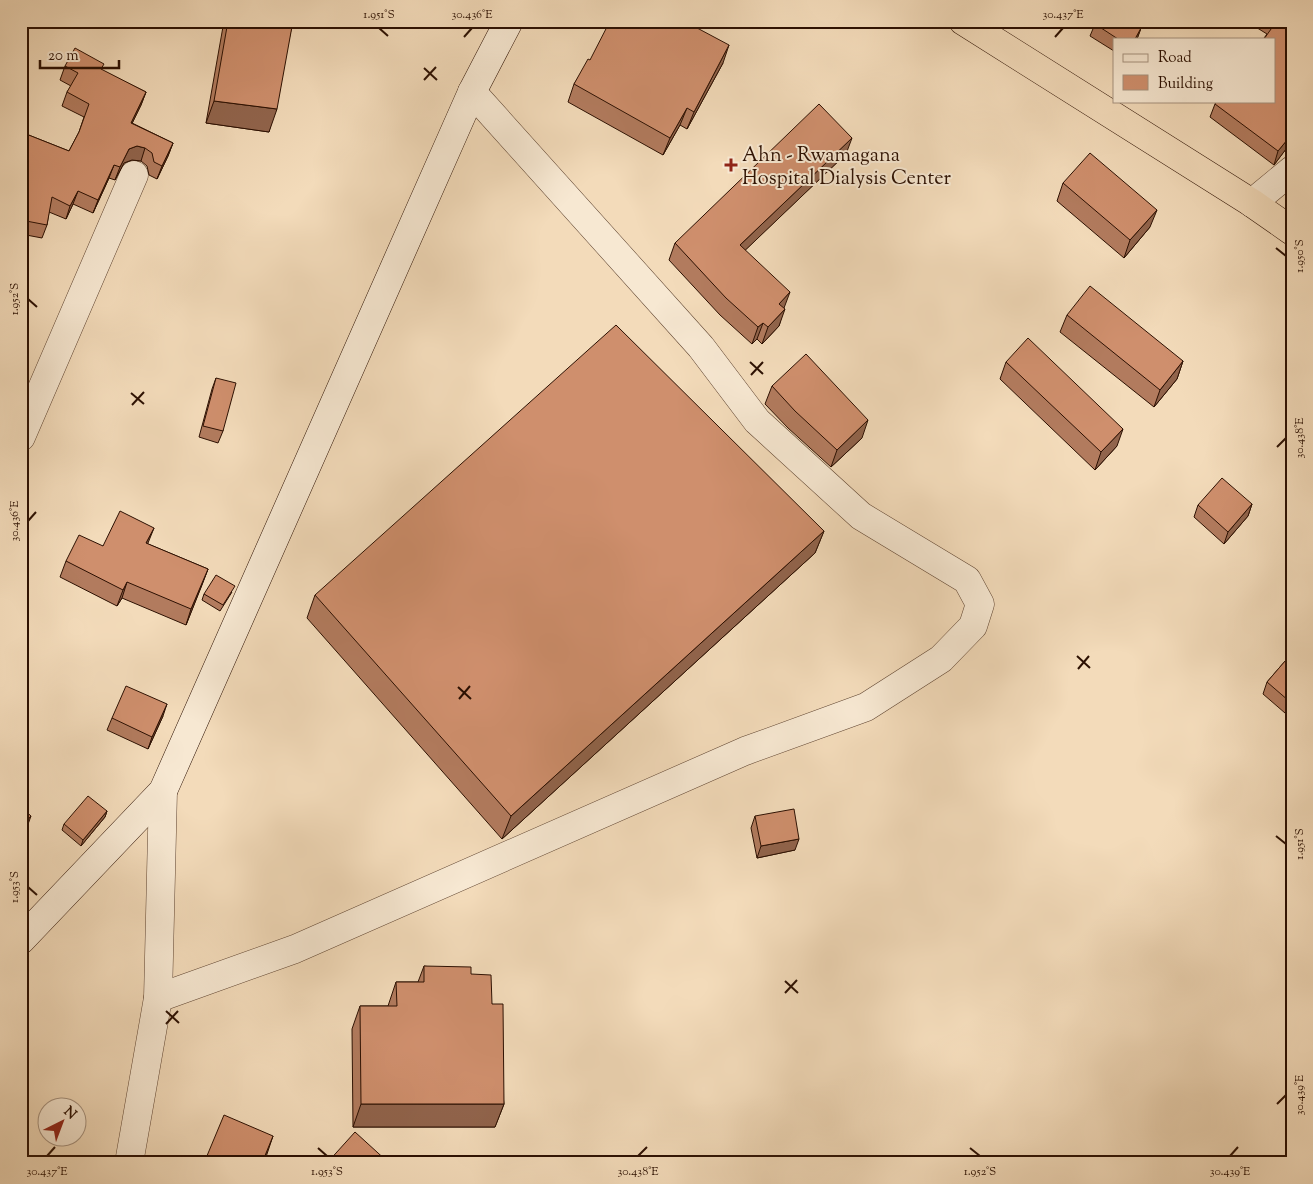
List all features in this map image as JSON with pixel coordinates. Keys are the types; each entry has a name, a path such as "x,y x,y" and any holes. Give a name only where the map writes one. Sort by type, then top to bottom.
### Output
{"highway":[{"path":"963,21 1252,203 1292,231"}],"street":[{"path":"21,940 164,791 472,92 509,21"},
{"path":"158,998 295,950 745,751 866,707 941,659 973,626 980,604 967,580 861,516 757,421 701,347 472,92"},
{"path":"1252,203 1292,170"},
{"path":"21,437 134,175"},
{"path":"129,1163 158,998 164,791"}],"building":[{"path":"228,21 293,21 277,109 214,101"},
{"path":"610,21 684,21 729,45 694,112 687,108 670,138 574,84 588,59 590,60"},
{"path":"1096,21 1131,21 1141,28 1136,38 1116,38 1095,24"},
{"path":"1274,21 1292,21 1292,134 1278,151 1215,104 1216,102 1276,102 1276,38 1265,38 1276,22"},
{"path":"75,48 104,64 101,69 146,92 131,123 173,143 162,166 154,162 152,153 145,148 137,146 129,149 120,167 114,165 98,200 78,191 70,206 52,197 47,225 21,220 21,132 69,151 79,132 89,104 67,92 78,73 65,66"},
{"path":"819,104 852,138 740,245 790,292 779,304 785,309 768,327 763,323 758,327 726,298 675,243"},
{"path":"1090,153 1157,210 1130,240 1063,183"},
{"path":"1090,286 1183,361 1160,390 1067,315"},
{"path":"616,325 824,531 511,816 315,595"},
{"path":"1028,338 1123,429 1101,452 1006,362"},
{"path":"806,354 868,420 837,450 795,411 772,386"},
{"path":"216,378 236,383 223,431 203,426"},
{"path":"1222,478 1252,504 1228,532 1198,505"},
{"path":"120,511 154,528 146,543 208,569 191,609 127,582 123,590 66,561 79,535 103,546"},
{"path":"216,575 235,586 223,605 204,594"},
{"path":"1292,653 1292,698 1289,701 1267,682"},
{"path":"126,686 167,704 152,737 112,718"},
{"path":"88,796 107,811 83,840 64,824"},
{"path":"21,807 31,816 21,827"},
{"path":"794,809 799,839 761,846 755,816"},
{"path":"424,966 471,967 471,974 491,975 492,1004 503,1004 504,1104 361,1104 360,1006 397,1006 396,982 424,982"},
{"path":"224,1115 273,1136 262,1163 204,1163"},
{"path":"355,1132 389,1163 327,1163"}],"place":[{"name":"Ahn - Rwamagana Hospital Dialysis Center","path":"731,165"}]}
